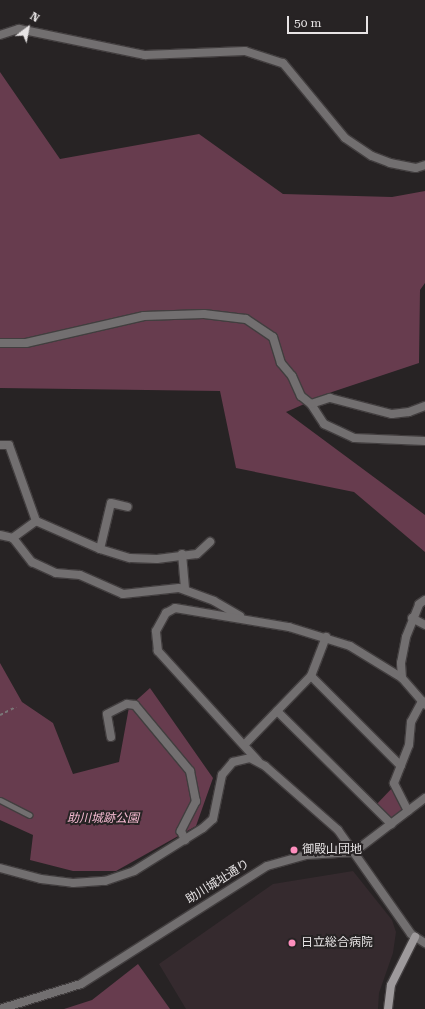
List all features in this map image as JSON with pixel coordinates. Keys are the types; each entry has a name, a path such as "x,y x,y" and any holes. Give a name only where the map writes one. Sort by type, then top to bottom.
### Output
{"street":[{"path":"0,35 19,29 145,55 245,51 283,63 345,138 372,156 390,163 416,168 425,166"},
{"path":"0,343 26,343 144,316 204,314 246,319 273,337 281,363 292,376 301,396 311,404 324,424 354,438 425,441"},
{"path":"311,404 330,398 392,414 409,412 425,406"},
{"path":"0,445 9,445 36,520 100,549 130,558 157,559 182,554 197,554 210,542"},
{"path":"100,549 111,503 128,506"},
{"path":"13,538 36,520"},
{"path":"0,535 13,538 32,562 56,573 80,576 123,594 148,590 185,589 219,603 244,618"},
{"path":"182,554 185,589"},
{"path":"402,678 401,663 412,618 419,604 425,600"},
{"path":"408,811 394,783 409,745 411,722 424,702 402,678 368,655 326,637 244,618 175,608 160,621 155,641 164,660 245,744 258,761 332,823 415,938 425,943"},
{"path":"412,618 425,625"},
{"path":"245,744 311,676 326,637"},
{"path":"311,676 401,766"},
{"path":"112,737 108,714 127,704 135,705 190,771 196,801 181,831 185,840"},
{"path":"277,711 391,824"},
{"path":"0,868 60,881 105,881 134,871 185,840 213,819 220,784 227,767 240,759 258,761"},
{"path":"354,852 425,798"},
{"name":"助川城址通り","path":"0,1009 81,984 267,866 306,855 354,852"},
{"path":"388,1009 391,985 415,938"}],"lane":[{"path":"0,800 29,815"}],"path":[{"path":"0,715 16,707"}],"shaded area":[{"name":"日立総合病院","path":"353,871 392,920 396,932 393,953 379,993 378,1009 186,1009 159,964 273,884"}],"green space":[{"path":"0,72 60,159 199,134 283,194 392,197 425,191 425,283 420,290 419,363 332,392 286,412 425,515 425,552 354,492 236,468 220,391 0,388"},
{"name":"助川城跡公園","path":"0,663 22,702 53,723 73,774 119,762 129,707 150,688 213,778 196,826 116,871 73,871 30,860 33,835 0,820"},
{"path":"394,786 406,811 391,822 375,806"},
{"path":"138,964 170,1009 64,1009 92,1000"}],"place":[{"name":"御殿山団地","path":"294,850"},
{"name":"日立総合病院","path":"292,943"}]}
